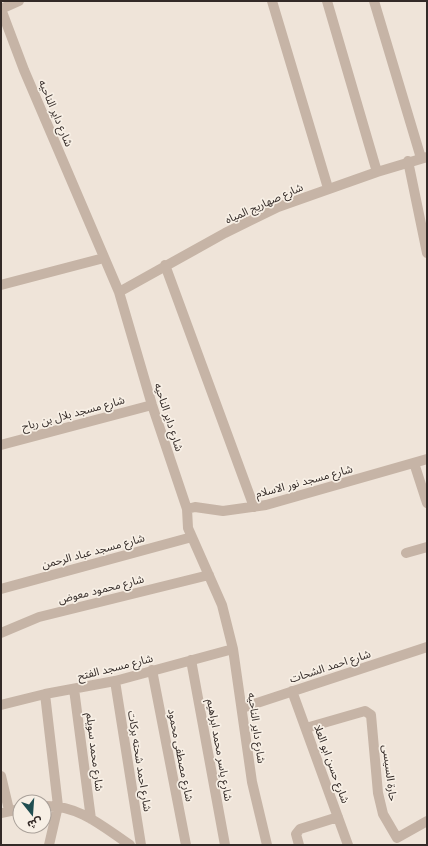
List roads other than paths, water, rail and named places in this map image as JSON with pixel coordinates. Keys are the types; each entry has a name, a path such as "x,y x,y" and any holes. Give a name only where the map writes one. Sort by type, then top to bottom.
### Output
{"street":[{"path":"1,9 19,1"},
{"path":"272,1 328,188"},
{"path":"327,1 377,172"},
{"path":"374,1 424,158"},
{"name":"شارع داير الناحيه","path":"1,9 24,70 119,292 152,405 187,509 187,523 222,605 233,649 252,782 267,845"},
{"name":"شارع صهاريج المياه","path":"119,292 165,265 278,207 328,188 408,161 424,158"},
{"path":"408,161 427,253"},
{"path":"1,285 104,258"},
{"path":"165,265 254,507"},
{"name":"شارع مسجد بلال بن رباح","path":"1,445 152,405"},
{"name":"شارع مسجد نور الاسلام","path":"187,509 195,507 223,511 254,507 427,459"},
{"path":"414,463 427,503"},
{"name":"شارع مسجد عباد الرحمن","path":"1,589 192,537"},
{"path":"406,553 427,547"},
{"name":"شارع محمود معوض","path":"1,633 39,617 209,574"},
{"name":"شارع احمد الشحات","path":"242,708 292,690 427,647"},
{"name":"شارع مسجد الفتح","path":"1,705 45,694 115,681 233,649"},
{"name":"شارع ياسر محمد ابراهيم","path":"191,660 225,845"},
{"name":"شارع مصطفى محمود","path":"152,670 186,845"},
{"name":"شارع احمد شحته بركات","path":"115,681 141,845"},
{"name":"شارع محمد سويلم","path":"74,689 91,819"},
{"name":"شارع حسن ابو العلا","path":"292,690 348,845"},
{"path":"45,694 58,806 50,845"},
{"name":"حارة السيسى","path":"306,728 365,711 371,715 378,793 383,814 396,842"},
{"path":"1,776 5,812"},
{"path":"52,806 71,808 91,819 130,845"},
{"path":"299,845 296,834 300,829 338,817"},
{"path":"396,842 427,821"}]}
